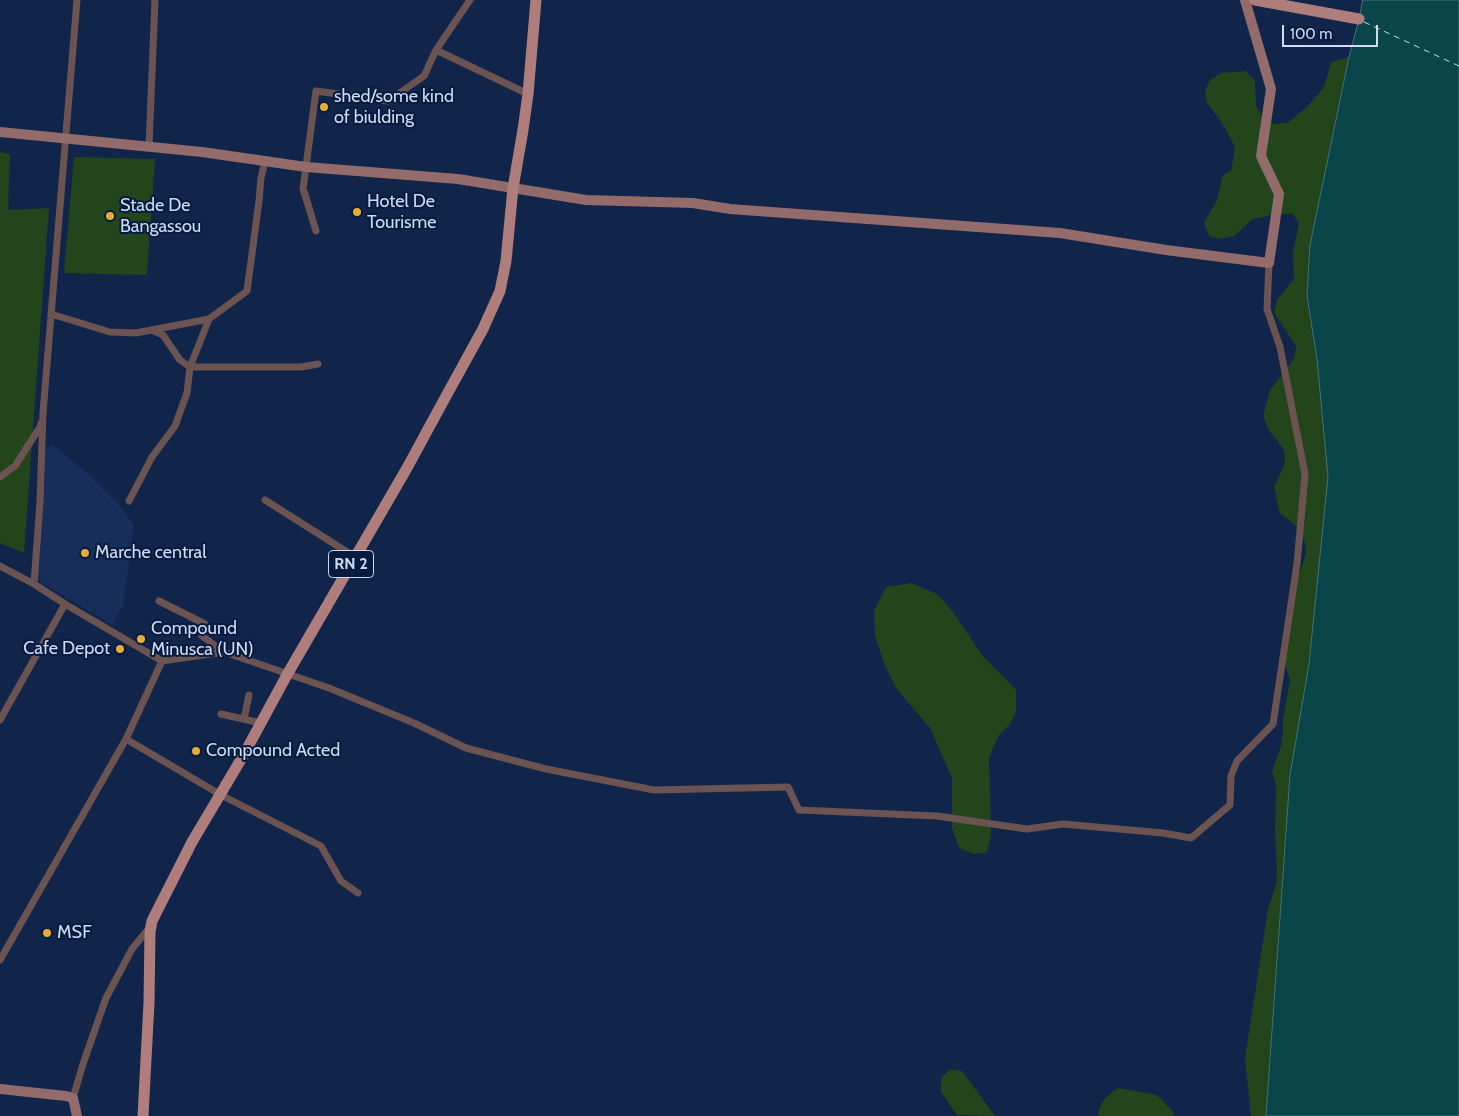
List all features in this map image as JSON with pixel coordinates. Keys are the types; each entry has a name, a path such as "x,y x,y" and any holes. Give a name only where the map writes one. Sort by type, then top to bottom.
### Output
{"main road":[{"name":"RN 2","path":"143,1116 152,921 192,842 446,398 500,291 506,260 513,188 528,94 536,0"},
{"path":"1256,0 1359,19"}],"street":[{"path":"34,584 41,493 43,413 77,0"},
{"path":"149,146 155,0"},
{"path":"304,191 316,231 303,189 316,92 388,101 424,76 436,50 470,0"},
{"path":"159,600 205,624 202,636 224,652 329,688 414,723 466,748 546,769 654,790 788,787 799,810 937,816 1027,828 1063,824 1191,838 1230,805 1232,776 1237,761 1273,724 1297,564 1305,474 1280,347 1266,309 1278,194 1262,156 1272,89 1245,0"},
{"path":"436,50 528,94"},
{"path":"0,132 202,152 306,167 458,179 586,200 693,203 730,209 1060,234 1270,263"},
{"path":"51,314 110,332 136,333 209,318 247,291 261,178 265,161"},
{"path":"128,501 152,456 175,426 187,393 190,367 209,318"},
{"path":"152,330 163,335 180,360 190,367 301,367 318,364"},
{"path":"0,477 14,466 40,427 43,413"},
{"path":"266,500 355,557"},
{"path":"0,566 34,584 162,661 224,652"},
{"path":"0,720 65,604"},
{"path":"0,960 126,739 162,661"},
{"path":"244,719 249,694"},
{"path":"220,714 261,724"},
{"path":"126,739 220,795 321,846 341,881 358,893"},
{"path":"77,1116 74,1098 83,1064 106,998 132,949 151,926"},
{"path":"0,1089 74,1098"}],"shaded area":[{"path":"1363,0 1459,0 1459,1116 1266,1116 1290,775 1309,664 1328,477 1317,359 1307,296 1310,245 1349,57"},
{"name":"Marche central","path":"53,444 88,474 122,508 134,525 123,606 112,625 37,580 46,449"}],"green space":[{"path":"1349,57 1310,245 1307,296 1317,359 1328,477 1309,664 1290,775 1266,1116 1251,1116 1245,1058 1268,909 1276,884 1276,785 1272,771 1281,746 1283,719 1290,680 1286,667 1279,660 1294,587 1306,550 1301,533 1290,521 1280,514 1274,487 1285,463 1284,450 1268,429 1263,416 1270,390 1294,359 1296,346 1274,313 1277,300 1294,279 1293,253 1299,223 1292,213 1273,215 1253,219 1234,236 1221,239 1209,236 1204,223 1217,200 1223,175 1231,171 1235,147 1223,124 1207,103 1205,91 1210,80 1221,73 1245,71 1255,80 1256,106 1263,117 1274,124 1287,123 1307,107 1324,87 1331,62"},
{"path":"0,152 10,154 8,210 49,208 24,553 0,543"},
{"name":"Stade De Bangassou","path":"74,157 155,159 147,275 64,273"},
{"path":"911,583 937,594 953,612 982,655 1016,690 1016,711 1010,724 999,735 989,758 991,836 987,852 974,854 959,848 952,828 952,778 930,728 896,688 884,663 875,636 874,611 886,587"},
{"path":"950,1069 962,1071 995,1116 957,1115 941,1092 941,1078"},
{"path":"1118,1088 1157,1095 1174,1113 1173,1116 1098,1116 1104,1100"}],"ferry route":[{"path":"1364,22 1459,66"}],"place":[{"name":"shed/some kind of biulding","path":"324,107"},
{"name":"Hotel De Tourisme","path":"357,212"},
{"name":"Stade De Bangassou","path":"110,216"},
{"name":"Marche central","path":"85,553"},
{"name":"Compound Minusca (UN)","path":"141,639"},
{"name":"Cafe Depot","path":"120,649"},
{"name":"Compound Acted","path":"196,751"},
{"name":"MSF","path":"47,933"}]}
